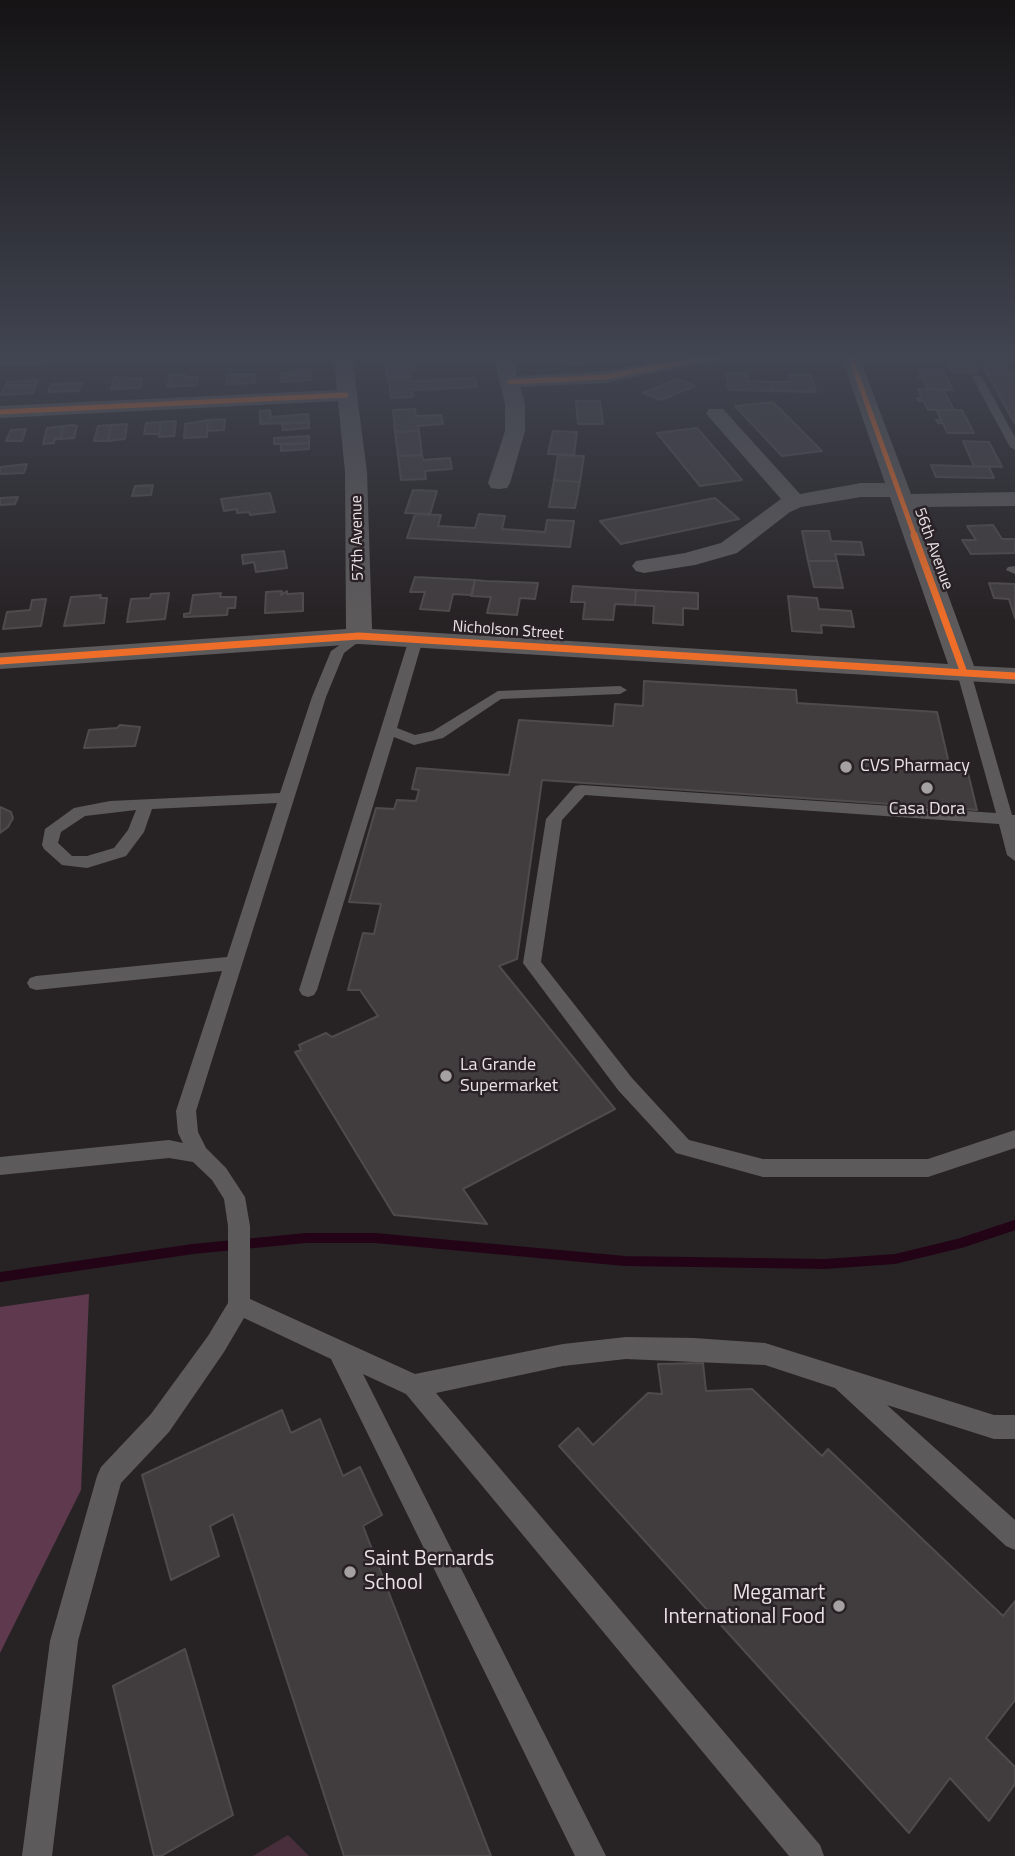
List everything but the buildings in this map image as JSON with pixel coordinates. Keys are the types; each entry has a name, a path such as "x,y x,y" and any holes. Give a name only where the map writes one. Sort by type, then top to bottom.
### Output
{"street":[{"name":"57th Avenue","path":"352,443 356,471 359,636"},
{"path":"499,483 511,443"},
{"path":"743,443 795,501"},
{"name":"56th Avenue","path":"880,443 964,673"},
{"path":"644,566 687,560 729,548 782,507 795,501 861,490 899,496 1015,499"},
{"name":"Nicholson Street","path":"0,661 359,636 1015,676"}],"lane":[{"path":"37,1856 64,1641 110,1476 160,1423 216,1344 239,1305 239,1226 234,1197 219,1174 199,1154 188,1133 186,1111 231,964 319,697 338,651 359,636"},
{"path":"309,990 416,639"},
{"path":"964,673 1010,820 1015,855"},
{"path":"389,730 414,740 438,735 498,695 620,690"},
{"path":"1010,820 581,790 554,819 532,963 625,1084 683,1147 762,1168 928,1168 1015,1139"},
{"path":"146,804 136,832 120,852 88,862 68,861 50,845 53,829 80,812 110,806 146,804 285,799"},
{"path":"36,983 231,964"},
{"path":"0,1166 169,1149 199,1154"},
{"path":"239,1305 414,1386 809,1856"},
{"path":"414,1386 564,1354 626,1348 694,1349 765,1354 994,1427 1015,1427"},
{"path":"339,1351 591,1856"},
{"path":"839,1378 1015,1537"}],"shaded area":[{"path":"89,1294 81,1490 0,1653 0,1307"},
{"path":"288,1835 309,1856 253,1856"}],"waterway":[{"path":"0,1277 193,1249 306,1238 375,1238 625,1261 825,1264 895,1259 961,1243 1015,1225"}],"cycle path":[{"path":"881,443 964,673"},
{"path":"0,661 359,636 1015,676"}],"place":[{"name":"CVS Pharmacy","path":"846,767"},
{"name":"Casa Dora","path":"927,788"},
{"name":"La Grande Supermarket","path":"446,1076"},
{"name":"Saint Bernards School","path":"350,1572"},
{"name":"Megamart International Food","path":"839,1606"}]}
